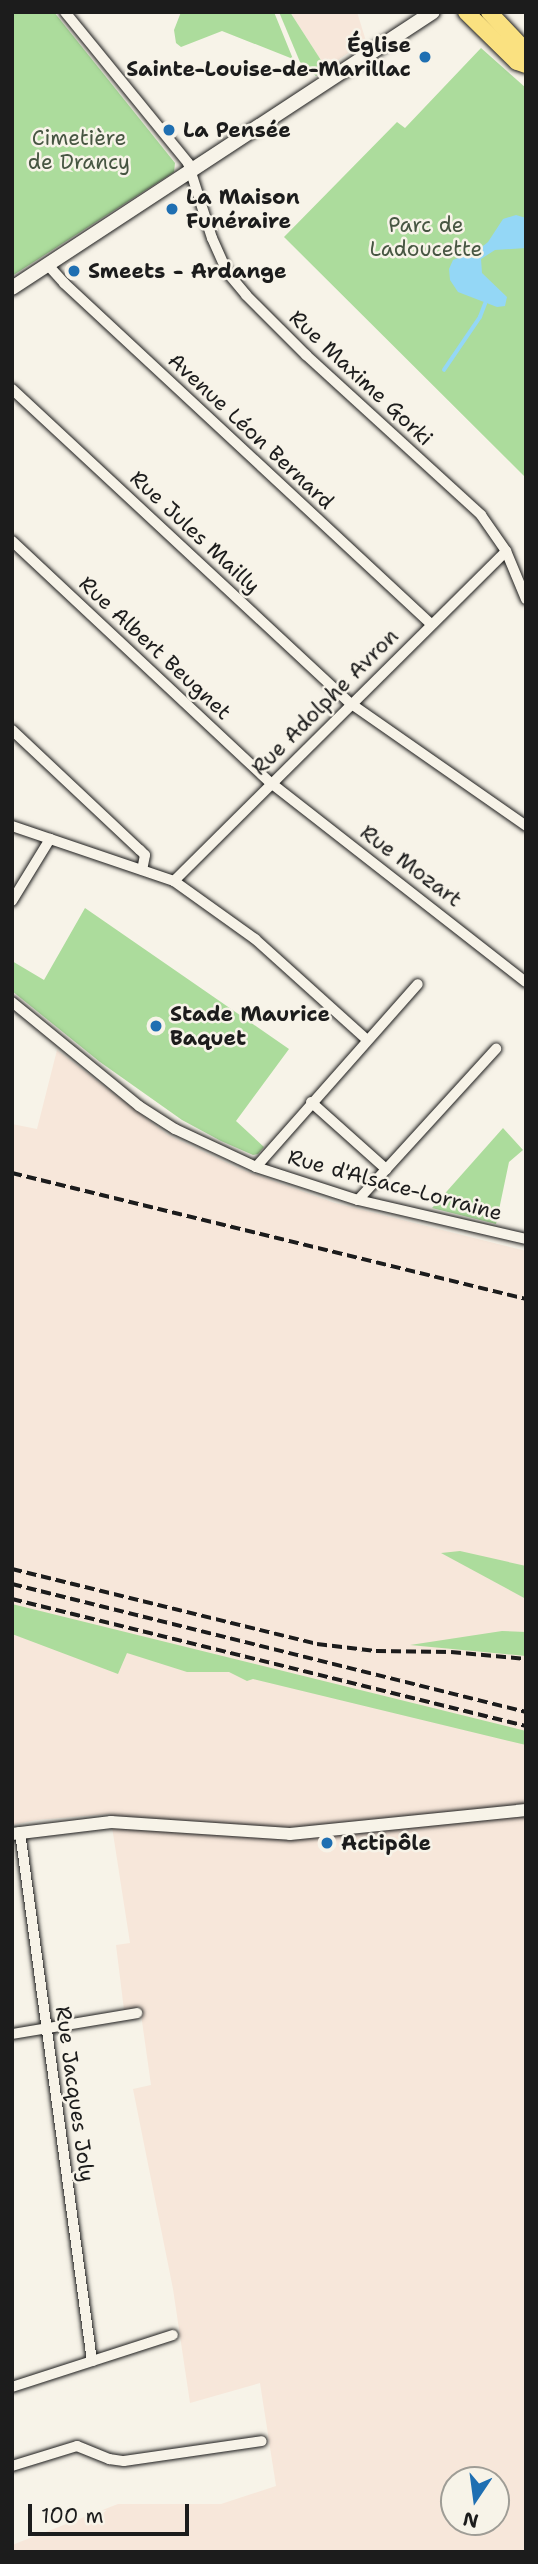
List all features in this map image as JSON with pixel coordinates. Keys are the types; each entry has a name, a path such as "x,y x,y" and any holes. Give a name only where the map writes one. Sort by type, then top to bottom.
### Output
{"main road":[{"path":"12,288 433,12"},
{"path":"466,12 517,62 526,65"},
{"path":"489,12 526,51"}],"street":[{"name":"Rue Maxime Gorki","path":"65,12 184,157 222,261 246,295 481,515 506,551 526,599"},
{"name":"Avenue Léon Bernard","path":"48,265 64,284 430,623"},
{"name":"Rue Jules Mailly","path":"12,389 351,703 526,826"},
{"name":"Rue Albert Beugnet","path":"12,541 271,783"},
{"name":"Rue Adolphe Avron","path":"174,881 430,623 506,551"},
{"path":"12,730 141,850 145,855 142,870"},
{"name":"Rue Mozart","path":"271,783 526,982"},
{"path":"12,826 174,881 255,939 367,1041"},
{"path":"12,901 50,839"},
{"path":"516,972 526,963"},
{"path":"256,1167 418,984"},
{"name":"Rue d'Alsace-Lorraine","path":"12,1002 139,1106 175,1129 256,1167 358,1200 526,1239"},
{"path":"358,1200 496,1049"},
{"path":"311,1102 386,1169"},
{"path":"16,1833 111,1822 290,1834 526,1810"},
{"name":"Rue Jacques Joly","path":"16,1833 47,2029 92,2361"},
{"path":"12,2034 137,2013"},
{"path":"12,2387 173,2335"},
{"path":"12,2466 77,2446 109,2459 124,2460 262,2441"}],"shaded area":[{"path":"290,12 357,12 366,41 326,68"},
{"path":"57,1050 168,1135 240,1169 335,1203 526,1251 526,2552 12,2552 12,2545 118,2504 221,2504 276,2486 260,2383 190,2403 173,2289 133,2089 151,2085 140,2007 124,2010 116,1945 130,1943 110,1814 37,1820 12,1825 12,1124 37,1129"}],"green space":[{"name":"Cimetière de Drancy","path":"12,12 54,12 175,163 174,172 12,276"},
{"path":"181,12 274,12 293,59 222,31 181,47 176,43 174,30"},
{"path":"279,12 290,12 326,68 316,76 300,62"},
{"name":"Parc de Ladoucette","path":"481,48 526,88 526,478 284,237 397,122 405,128"},
{"name":"Stade Maurice Baquet","path":"85,908 289,1049 236,1121 264,1147 258,1154 253,1155 221,1141 182,1120 100,1062 12,991 12,961 44,980"},
{"path":"503,1128 523,1150 509,1162 496,1224 432,1208"},
{"path":"460,1551 526,1566 526,1599 441,1553"},
{"path":"12,1604 526,1731 526,1745 253,1679 247,1681 229,1672 187,1672 127,1653 118,1674 12,1634"},
{"path":"502,1631 526,1632 526,1656 410,1645"}],"water":[{"path":"516,215 526,218 526,248 495,250 481,259 482,273 507,297 505,306 497,307 458,292 450,280 449,269 453,260 478,250 488,242 503,219"}],"waterway":[{"path":"444,370 480,317 485,304"}],"railway":[{"path":"12,1173 526,1299"},
{"path":"12,1569 317,1644 376,1651 451,1652 526,1659"},
{"path":"12,1584 526,1712"},
{"path":"12,1599 526,1726"}],"place":[{"name":"Église Sainte-Louise-de-Marillac","path":"425,57"},
{"name":"La Pensée","path":"169,130"},
{"name":"La Maison Funéraire","path":"172,209"},
{"name":"Smeets - Ardange","path":"74,271"},
{"name":"Stade Maurice Baquet","path":"156,1026"},
{"name":"Actipôle","path":"327,1843"}]}
